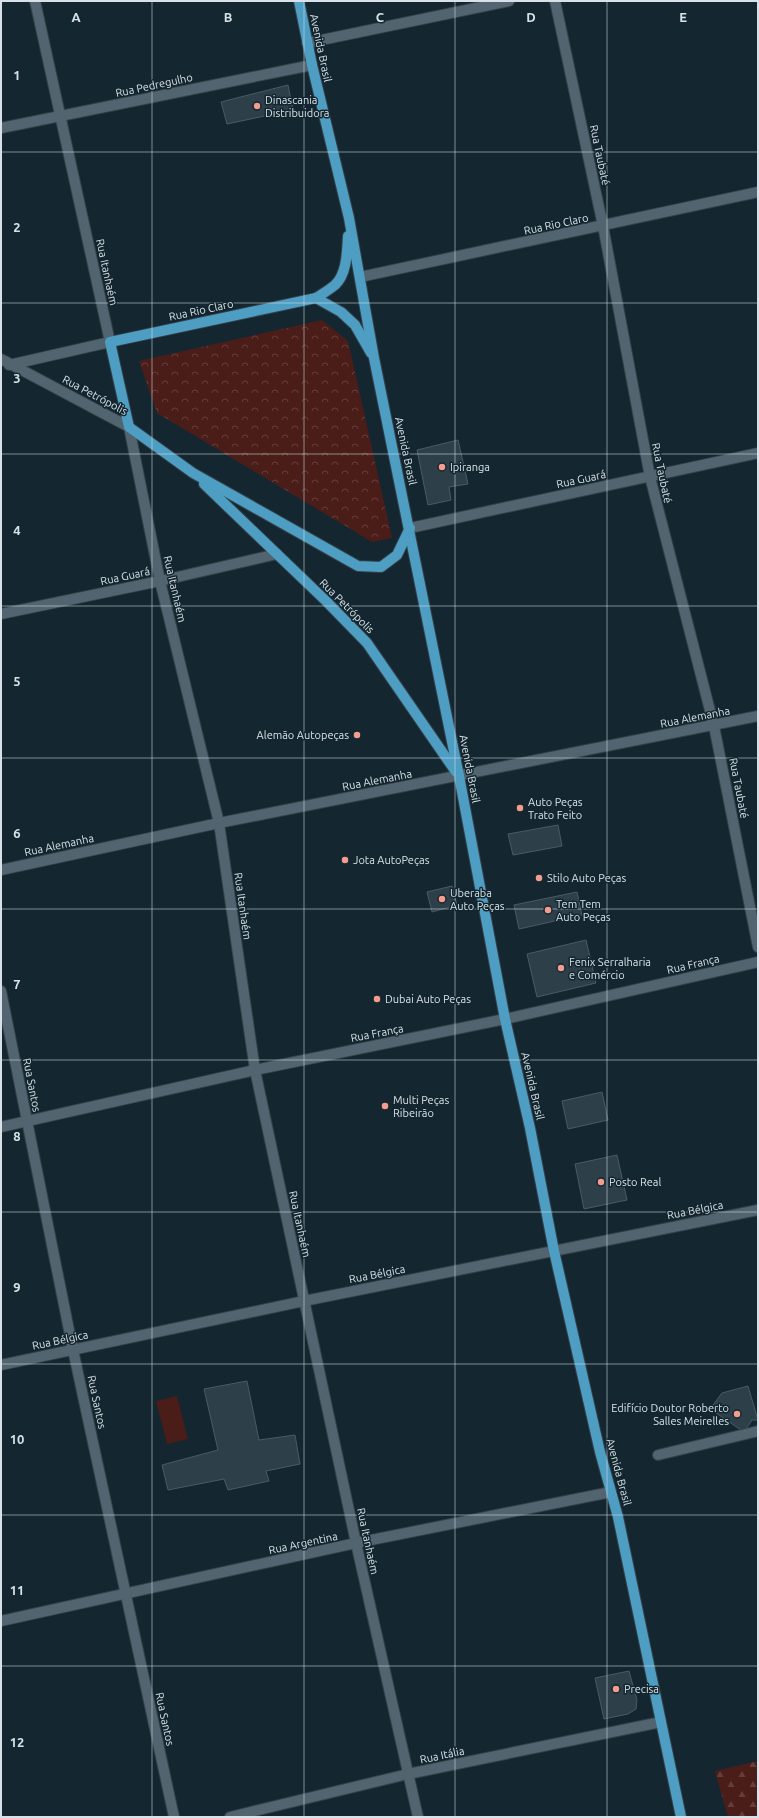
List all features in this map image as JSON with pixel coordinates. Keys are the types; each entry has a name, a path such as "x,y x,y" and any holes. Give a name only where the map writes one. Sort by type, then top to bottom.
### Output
{"main road":[{"name":"Avenida Brasil","path":"300,1 312,65 349,218 374,358 410,528 505,1019 530,1128 554,1251 600,1452 618,1517 681,1817"},
{"name":"Rua Rio Claro","path":"110,342 316,298 336,284 343,270 347,257 349,218"},
{"name":"Avenida Brasil","path":"316,298 346,316 354,325 374,358"},
{"name":"Rua Itanhaém","path":"110,342 129,427"},
{"name":"Rua Petrópolis","path":"129,427 193,473 358,566 381,566 397,555 410,528"},
{"name":"Rua Petrópolis","path":"193,473 367,643 459,776"}],"street":[{"name":"Rua Itanhaém","path":"35,1 110,342"},
{"path":"308,43 509,1"},
{"name":"Rua Taubaté","path":"555,1 603,226 650,477 714,726 758,947"},
{"name":"Rua Pedregulho","path":"1,128 312,65"},
{"name":"Rua Rio Claro","path":"360,277 758,192"},
{"name":"Rua Rio Claro","path":"6,366 110,342"},
{"name":"Rua Petrópolis","path":"1,359 6,366 129,427"},
{"name":"Rua Itanhaém","path":"129,427 160,581 219,823 255,1070 356,1543 418,1817"},
{"name":"Rua Guará","path":"410,528 758,453"},
{"name":"Rua Guará","path":"1,614 160,581 277,554"},
{"name":"Rua Alemanha","path":"1,870 219,823 714,726 758,716"},
{"name":"Rua França","path":"1,1127 255,1070 505,1019 758,962"},
{"name":"Rua Santos","path":"1,991 73,1350 174,1817"},
{"name":"Rua Bélgica","path":"1,1364 304,1301 758,1210"},
{"path":"658,1455 758,1431"},
{"name":"Rua Argentina","path":"1,1621 356,1543 611,1492"},
{"name":"Rua Itália","path":"230,1817 408,1774 661,1722"}],"green space":[{"path":"322,320 348,341 392,538 372,542 157,413 139,361"},
{"path":"177,1396 188,1439 167,1444 156,1401"},
{"path":"758,1761 758,1817 728,1817 715,1771"}],"building":[{"name":"Dinascania Distribuidora","path":"288,85 293,110 227,124 221,102"},
{"name":"Ipiranga","path":"458,440 468,484 449,487 451,500 428,505 417,450"},
{"path":"558,825 562,846 513,855 508,834"},
{"name":"Uberaba Auto Peças","path":"452,886 457,905 432,912 427,892"},
{"name":"Tem Tem Auto Peças","path":"577,892 582,915 519,929 514,905"},
{"name":"Fenix Serralharia e Comércio","path":"586,940 596,983 537,997 527,954"},
{"path":"602,1092 608,1120 568,1129 562,1101"},
{"name":"Posto Real","path":"617,1155 627,1200 584,1209 575,1164"},
{"path":"247,1381 259,1440 295,1435 300,1464 266,1471 269,1481 228,1490 224,1479 168,1490 162,1465 218,1450 204,1389"},
{"name":"Edifício Doutor Roberto Salles Meirelles","path":"748,1386 758,1420 752,1420 744,1432 710,1409 722,1393"},
{"name":"Precisa","path":"629,1671 637,1700 636,1709 628,1714 604,1719 595,1678"}],"place":[{"name":"Dinascania Distribuidora","path":"257,106"},
{"name":"Ipiranga","path":"442,467"},
{"name":"Alemão Autopeças","path":"357,735"},
{"name":"Auto Peças Trato Feito","path":"520,808"},
{"name":"Jota AutoPeças","path":"345,860"},
{"name":"Stilo Auto Peças","path":"539,878"},
{"name":"Uberaba Auto Peças","path":"442,899"},
{"name":"Tem Tem Auto Peças","path":"548,910"},
{"name":"Fenix Serralharia e Comércio","path":"561,968"},
{"name":"Dubai Auto Peças","path":"377,999"},
{"name":"Multi Peças Ribeirão","path":"385,1106"},
{"name":"Posto Real","path":"601,1182"},
{"name":"Edifício Doutor Roberto Salles Meirelles","path":"737,1414"},
{"name":"Precisa","path":"616,1689"}]}
